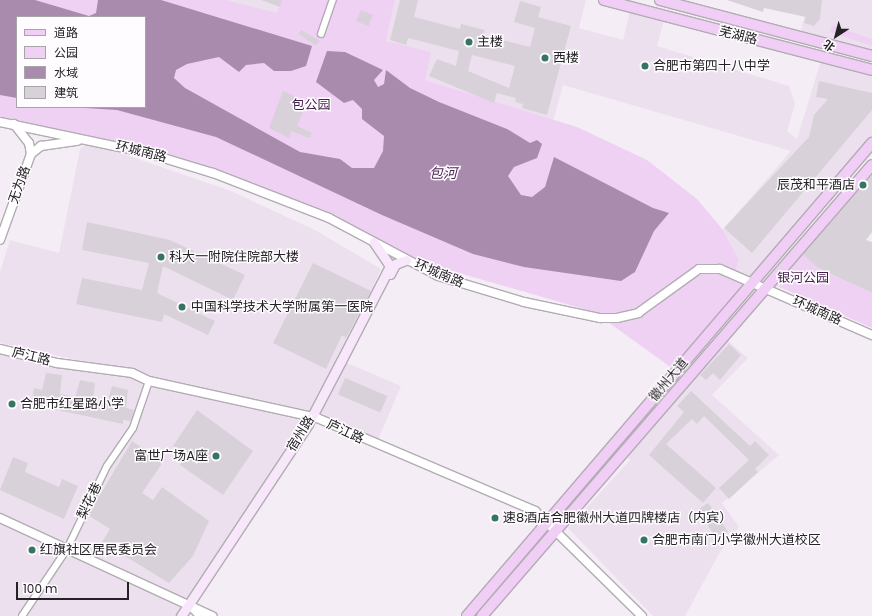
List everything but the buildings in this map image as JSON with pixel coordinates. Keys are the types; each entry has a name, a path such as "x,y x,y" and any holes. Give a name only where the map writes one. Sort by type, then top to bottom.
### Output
{"main road":[{"name":"芜湖路","path":"604,0 872,70"},
{"name":"芜湖路","path":"660,0 872,56"},
{"name":"徽州大道","path":"482,616 751,281 872,144"},
{"name":"徽州大道","path":"466,616 553,527 872,165"},
{"name":"宿州路","path":"315,418 390,266 374,242"},
{"name":"宿州路","path":"181,616 192,612 315,418 395,264 406,260"}],"street":[{"path":"321,34 333,0"},
{"name":"环城南路","path":"0,122 84,139 213,173 329,218 406,260 484,292 600,318 638,313 699,269 720,269 751,281 872,335"},
{"name":"无为路","path":"14,124 28,143 31,154"},
{"name":"无为路","path":"0,240 31,154 41,146 84,139"},
{"name":"庐江路","path":"0,349 57,363 132,373 149,381 315,418 534,511 553,527 642,616"},
{"name":"梨花巷","path":"22,616 67,549 107,466 134,428 149,381"},
{"path":"0,518 67,549 192,612 212,616"}],"shaded area":[{"path":"226,0 282,0 277,14"},
{"path":"395,0 586,0 579,28 623,40 631,7 665,17 657,46 789,86 795,104 787,131 797,139 822,57 872,70 872,143 753,279 735,272 739,260 723,230 791,151 563,85 553,121 425,80 385,41"},
{"path":"809,0 872,0 872,56 799,36"},
{"name":"中国科学技术大学附属第一医院","path":"85,145 109,149 231,191 315,230 381,269 340,360 401,386 377,442 307,411 0,343 0,272 10,240 59,253 80,149"},
{"path":"722,336 748,358 712,395 779,455 722,503 739,527 720,552 685,616 653,616 568,528 630,460 623,452"},
{"path":"0,349 132,373 312,417 181,616 0,616"}],"green space":[{"name":"包公园","path":"0,0 226,0 277,13 282,0 395,0 386,41 431,52 425,80 577,127 647,160 697,199 723,230 739,260 735,272 753,279 676,371 594,312 411,259 391,264 370,245 323,217 237,180 109,146 0,124"},
{"path":"832,25 872,39 872,46 830,32"},
{"name":"银河公园","path":"799,248 818,268 872,293 872,328 775,285"}],"water":[{"name":"包河","path":"0,0 35,0 89,16 16,16 16,98 0,95"},
{"name":"包河","path":"98,0 161,0 312,46 306,66 291,71 274,71 264,63 246,65 239,72 219,57 187,64 176,70 174,78 185,88 300,152 340,159 352,168 374,168 383,151 384,136 362,119 362,109 353,100 344,103 316,82 327,51 345,52 383,70 374,80 378,87 384,84 386,70 410,88 439,102 507,129 530,143 537,140 542,144 537,158 514,167 508,176 521,195 532,197 545,187 554,157 653,208 669,213 654,231 635,272 621,281 524,267 473,254 382,215 216,137 117,110 85,108 146,108 146,16 89,16 96,13"}],"place":[{"name":"主楼","path":"469,42"},
{"name":"西楼","path":"545,58"},
{"name":"合肥市第四十八中学","path":"645,66"},
{"name":"辰茂和平酒店","path":"863,185"},
{"name":"科大一附院住院部大楼","path":"161,257"},
{"name":"中国科学技术大学附属第一医院","path":"182,307"},
{"name":"合肥市红星路小学","path":"12,404"},
{"name":"富世广场A座","path":"216,456"},
{"name":"速8酒店合肥徽州大道四牌楼店（内宾）","path":"495,518"},
{"name":"合肥市南门小学徽州大道校区","path":"644,540"},
{"name":"红旗社区居民委员会","path":"32,550"}]}
